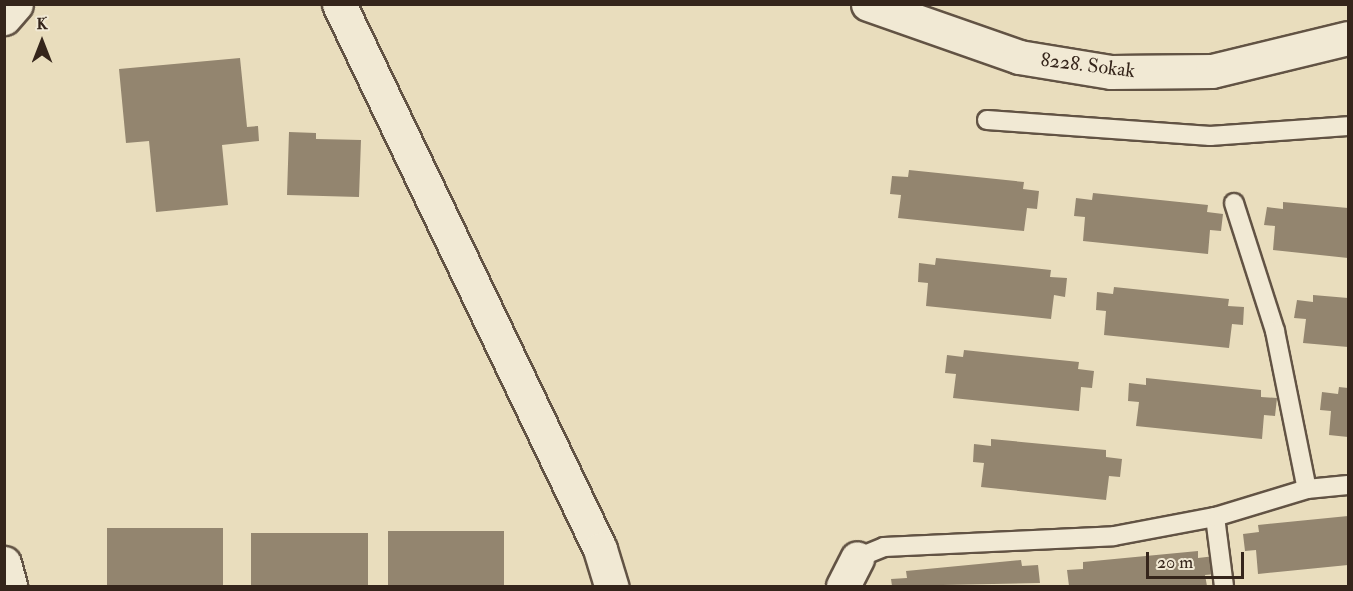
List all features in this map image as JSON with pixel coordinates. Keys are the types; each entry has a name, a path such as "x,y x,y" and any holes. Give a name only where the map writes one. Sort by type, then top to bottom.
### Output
{"street":[{"path":"4,18 16,4"},
{"path":"339,4 600,549 611,586"},
{"name":"8228. Sokak","path":"868,4 1019,57 1111,72 1212,70 1348,38"},
{"path":"4,563 10,586"}],"lane":[{"path":"987,120 1210,136 1348,126"},
{"path":"1234,203 1275,331 1307,489"},
{"path":"850,572 884,547 1114,536 1215,517 1307,489 1348,485"},
{"path":"1215,517 1224,586"}],"building":[{"path":"240,58 247,127 258,126 259,141 222,145 228,205 156,212 149,141 126,143 119,69"},
{"path":"289,132 316,133 316,139 361,140 359,197 287,195"},
{"path":"909,170 1024,182 1023,189 1039,191 1037,209 1027,208 1024,231 898,218 901,195 890,194 892,176 908,177"},
{"path":"1093,193 1208,205 1207,212 1223,214 1221,231 1210,230 1208,254 1083,241 1085,217 1074,216 1076,198 1092,200"},
{"path":"1283,202 1348,208 1348,258 1273,250 1275,226 1264,225 1267,207 1283,209"},
{"path":"936,258 1051,270 1050,277 1067,278 1065,297 1054,295 1051,319 926,306 928,283 918,282 919,263 935,265"},
{"path":"1114,287 1229,299 1228,306 1244,307 1243,325 1232,324 1229,348 1104,335 1106,311 1096,310 1097,292 1113,294"},
{"path":"1313,295 1348,298 1348,347 1303,343 1306,319 1294,318 1297,300 1313,302"},
{"path":"964,350 1079,362 1078,369 1094,371 1092,388 1081,387 1079,411 953,398 956,374 945,373 947,355 963,357"},
{"path":"1146,378 1261,390 1261,397 1277,398 1275,416 1264,415 1262,439 1136,426 1139,402 1128,401 1129,383 1146,385"},
{"path":"1339,387 1348,388 1348,437 1329,435 1331,411 1320,410 1322,392 1338,394"},
{"path":"991,439 1106,450 1106,457 1122,459 1120,477 1109,476 1106,500 981,487 984,463 973,462 974,444 991,446"},
{"path":"1348,516 1348,565 1258,574 1256,550 1245,551 1243,534 1259,532 1258,525"},
{"path":"107,528 223,528 223,586 107,586"},
{"path":"388,531 504,531 504,586 388,586"},
{"path":"251,533 368,533 368,586 251,586"},
{"path":"1198,551 1198,558 1215,556 1216,574 1205,575 1207,586 1069,586 1067,570 1083,569 1083,562"},
{"path":"1021,560 1022,566 1038,565 1040,583 892,586 891,579 907,578 906,571"}]}
